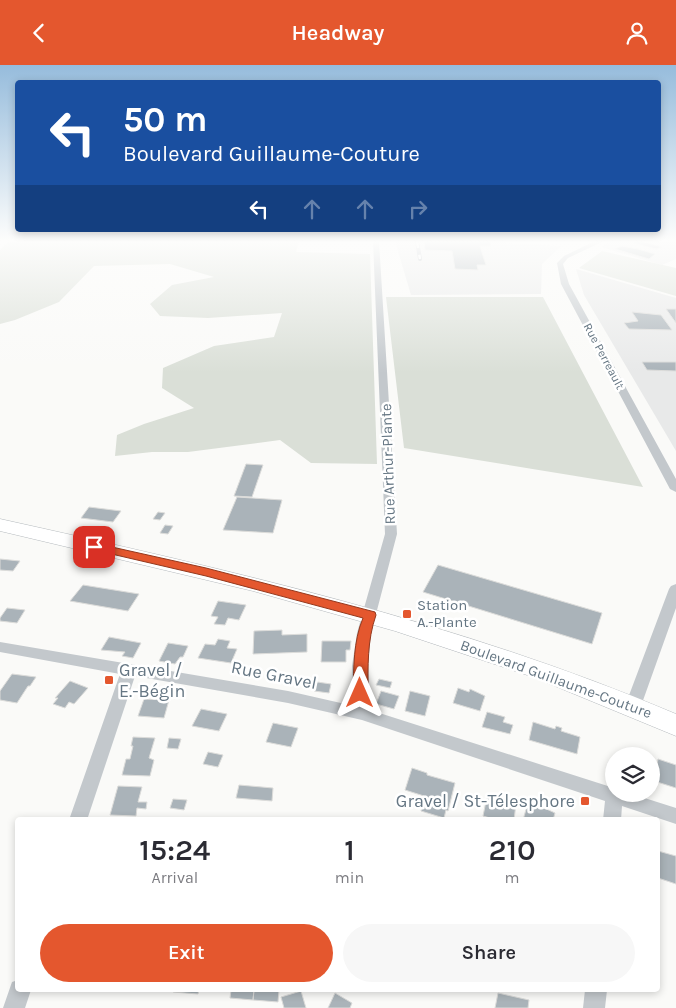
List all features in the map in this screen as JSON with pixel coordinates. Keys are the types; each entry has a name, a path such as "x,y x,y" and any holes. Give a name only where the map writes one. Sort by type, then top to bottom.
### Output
{"main road":[{"name":"Boulevard Guillaume-Couture","path":"0,525 206,572 370,615 467,645 633,706 676,725"}],"street":[{"name":"Rue Arthur-Plante","path":"362,714 360,693 361,649 391,534 378,285"},
{"name":"Rue Perreault","path":"566,285 676,489"},
{"path":"633,706 676,589"},
{"name":"Rue Gravel","path":"0,647 129,671 288,697 362,714 605,794"},
{"path":"79,817 129,671"},
{"path":"612,817 614,802"},
{"name":"Rue Gravel","path":"630,802 676,816"},
{"path":"14,1008 19,992"},
{"path":"594,1008 596,992"}],"shaded area":[{"path":"0,285 76,285 59,302 0,324"},
{"path":"172,285 371,285 377,464 311,463 280,440 188,452 152,452 115,456 117,435 194,408 162,388 163,368 214,346 274,337 282,313 208,318 160,316 150,304"},
{"path":"408,285 541,285 541,294 411,295"},
{"path":"581,285 631,285 676,298 676,451 584,295"},
{"path":"638,285 676,285 676,296"},
{"path":"386,297 543,297 643,487 404,448"}],"building":[{"path":"666,309 676,309 676,323"},
{"path":"632,312 661,315 672,330 629,329 624,323 638,321"},
{"path":"642,362 676,362 676,371 647,370"},
{"path":"246,464 263,465 252,497 234,496"},
{"path":"237,497 282,500 273,533 223,530"},
{"path":"89,507 121,511 113,522 81,518"},
{"path":"158,512 165,513 160,520 153,519"},
{"path":"165,525 173,526 168,534 160,533"},
{"path":"0,559 20,561 13,571 0,570"},
{"path":"438,565 602,613 592,644 423,592"},
{"path":"83,585 139,594 128,611 70,601"},
{"path":"218,601 246,605 239,620 228,618 225,625 214,624 218,617 211,616"},
{"path":"7,608 25,610 17,623 0,621"},
{"path":"282,630 282,635 307,634 307,652 253,654 254,631"},
{"path":"109,637 141,643 133,658 122,656 125,652 101,650"},
{"path":"218,639 230,641 227,648 237,649 231,663 198,658 205,644 215,645"},
{"path":"322,641 351,641 350,650 346,650 346,662 321,662"},
{"path":"168,643 188,646 183,657 180,657 175,664 159,661"},
{"path":"12,674 36,677 17,703 0,700 0,691"},
{"path":"379,679 392,682 390,688 376,685"},
{"path":"70,681 88,688 74,704 69,702 65,708 53,704 58,698 55,698"},
{"path":"317,682 331,684 329,693 314,691"},
{"path":"458,688 469,692 470,689 485,696 480,711 453,703"},
{"path":"381,691 399,696 394,709 376,704"},
{"path":"410,691 430,696 425,716 405,711"},
{"path":"144,699 169,700 164,718 138,716"},
{"path":"201,709 227,714 219,731 192,726"},
{"path":"487,712 505,717 503,722 513,725 510,734 482,727"},
{"path":"533,722 555,729 556,726 562,728 561,731 580,737 577,754 529,740"},
{"path":"273,723 298,728 291,747 266,742"},
{"path":"133,737 155,738 149,758 154,760 150,776 122,775 126,759 130,759"},
{"path":"169,738 181,739 178,749 167,748"},
{"path":"208,752 223,755 218,767 203,764"},
{"path":"660,760 676,765 676,788 660,783"},
{"path":"412,768 427,773 427,775 455,783 448,811 446,810 444,817 421,811 424,796 405,790"},
{"path":"239,785 273,788 272,801 236,798"},
{"path":"118,786 142,787 138,802 147,802 146,809 137,808 136,816 110,815"},
{"path":"487,796 516,804 514,817 483,816"},
{"path":"173,799 187,800 184,810 170,808"},
{"path":"531,805 540,808 540,806 555,813 554,817 524,817 527,806 531,807"},
{"path":"660,852 676,856 676,884 660,879"},
{"path":"173,992 198,992 198,994"},
{"path":"231,992 254,992 253,1000 230,998"},
{"path":"254,992 279,992 278,1002 253,1000"},
{"path":"301,992 306,1008 284,1008 281,997"},
{"path":"335,993 352,1003 350,1008 328,1008"},
{"path":"498,993 529,1000 528,1008 495,1008"}],"place":[{"name":"Station A.-Plante","path":"407,614"},
{"name":"Gravel / E.-Bégin","path":"109,680"},
{"name":"Gravel / St-Télesphore","path":"585,801"}],"route":[{"path":"94,547 206,572 370,615 361,649 360,693"}]}
